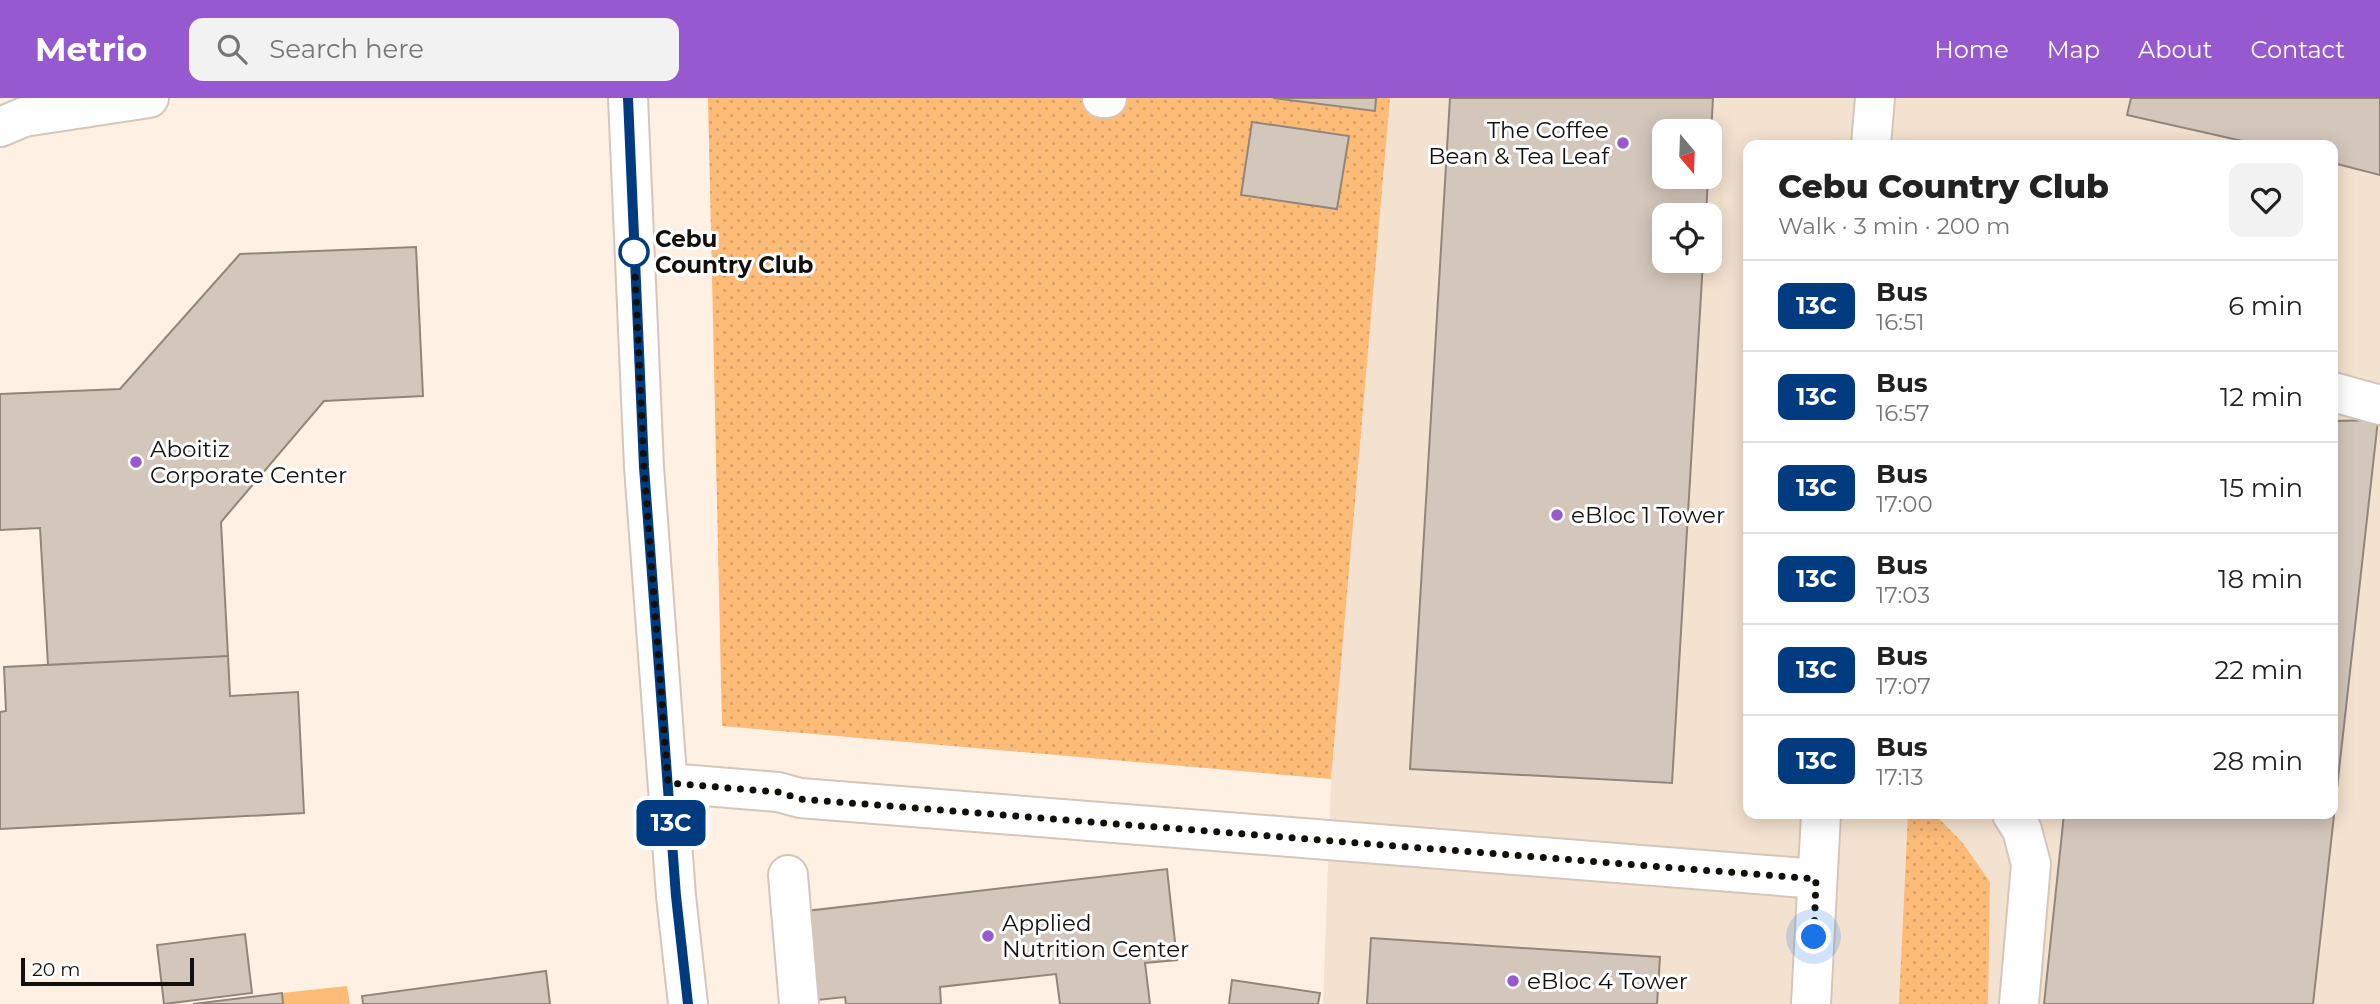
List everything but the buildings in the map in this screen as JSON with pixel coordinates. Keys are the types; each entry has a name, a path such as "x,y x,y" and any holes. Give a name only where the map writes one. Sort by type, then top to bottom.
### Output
{"street":[{"path":"16,114 149,98"},
{"path":"628,98 644,467 676,896 688,1004"},
{"path":"1871,140 1875,98"},
{"path":"2338,393 2380,405"},
{"path":"668,783 778,792 800,799 1816,879"},
{"path":"1811,1004 1816,879 1822,819"},
{"path":"2015,819 2022,830 2031,864 2019,1004"},
{"path":"788,875 799,1004"}],"shaded area":[{"path":"708,98 1390,98 1331,779 722,726"},
{"path":"1390,98 2380,98 2380,1004 1323,1004 1331,779"},
{"path":"1908,819 1939,819 1962,842 1990,882 1988,1004 1899,1004"},
{"path":"347,986 350,1004 283,1004 282,993"}],"bus line":[{"name":"13C","path":"628,98 644,467 676,896 688,1004"}],"place":[{"name":"The Coffee Bean & Tea Leaf","path":"1623,143"},
{"name":"Cebu Country Club","path":"634,252"},
{"name":"Aboitiz Corporate Center","path":"136,462"},
{"name":"eBloc 1 Tower","path":"1557,515"},
{"name":"Applied Nutrition Center","path":"988,936"},
{"name":"eBloc 4 Tower","path":"1513,981"}],"route":[{"path":"634,252 644,467 668,783 778,792 800,799 1816,879 1814,937"}]}
